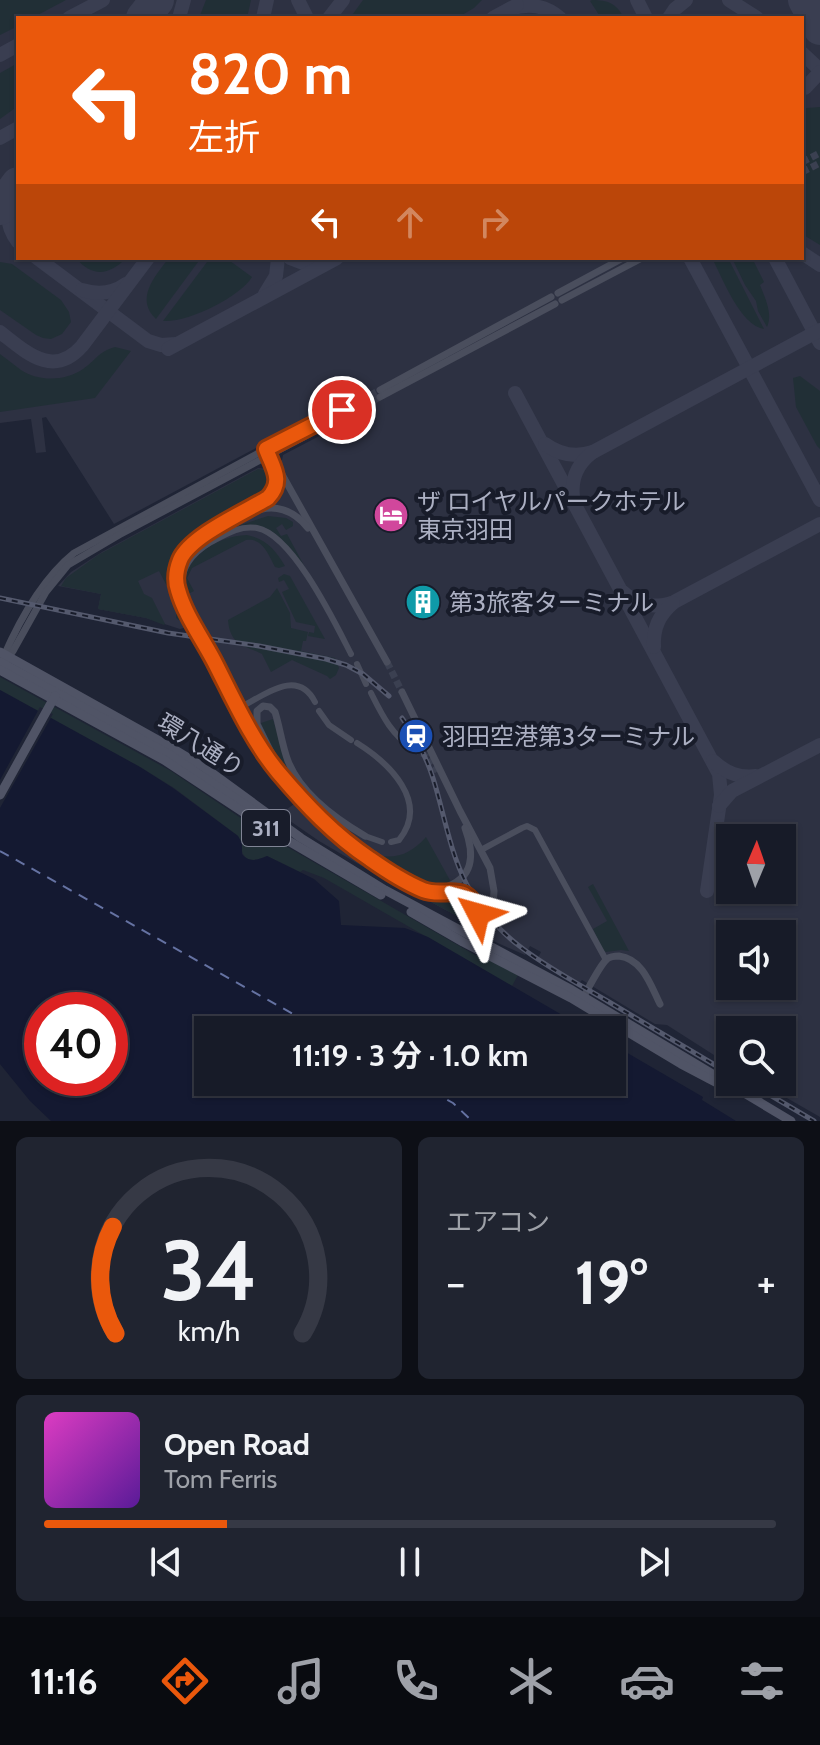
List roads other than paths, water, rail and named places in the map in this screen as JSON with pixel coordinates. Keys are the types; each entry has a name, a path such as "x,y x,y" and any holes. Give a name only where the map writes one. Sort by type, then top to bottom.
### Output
{"main road":[{"name":"311","path":"2,662 170,755 217,786"},
{"name":"環八通り","path":"2,662 171,765 275,833 582,1000 791,1121"},
{"name":"環八通り","path":"2,662 172,748 205,768 300,838 542,983 582,1000 780,1121"},
{"path":"0,795 56,693"},
{"path":"217,786 275,833"},
{"path":"217,786 300,838"}],"street":[{"path":"557,299 620,260"},
{"path":"380,393 557,299 638,260"},
{"path":"2,662 43,585 66,560 83,548 343,412"},
{"path":"269,453 277,482 271,496 201,538 188,548 179,562 177,585 184,603 266,756 284,778 338,836 387,871 431,892 455,891 469,898 478,917 475,943"},
{"path":"269,453 387,662"},
{"path":"201,538 255,510 275,507 297,516 318,541"},
{"path":"184,603 182,575 194,554 235,530 262,529 278,538 301,568 351,654"},
{"path":"357,664 366,684"},
{"path":"239,708 289,684 302,686 315,702"},
{"path":"402,692 490,868 493,905 475,943"},
{"path":"371,693 390,728 414,749"},
{"path":"284,778 256,720 257,711 263,706 275,712 289,765 304,787 322,806 365,836 382,842"},
{"path":"319,711 329,725 369,750 388,768 408,797 411,813 408,824 399,840 391,842"},
{"path":"440,776 447,785"},
{"path":"418,887 445,888 455,883 466,871 471,861 471,851 460,811"},
{"path":"481,850 527,826 535,830 606,960"},
{"path":"582,1000 606,960 613,956 623,957 638,965 660,1004"}],"tunnel":[{"path":"804,161 820,153"},
{"path":"804,171 820,163"},
{"path":"342,410 380,390"},
{"path":"345,415 380,397"},
{"path":"387,662 402,692"},
{"path":"414,749 426,756 439,774"}],"railway":[{"path":"0,598 168,633 326,659 363,674 389,696"},
{"path":"402,718 420,746 430,770 460,870 478,904 493,922 548,966 716,1066"},
{"path":"772,1096 814,1121"}],"place":[{"name":"ザ ロイヤルパークホテル 東京羽田","path":"391,515"},
{"name":"第3旅客ターミナル","path":"423,602"},
{"name":"羽田空港第3ターミナル","path":"416,736"}]}
